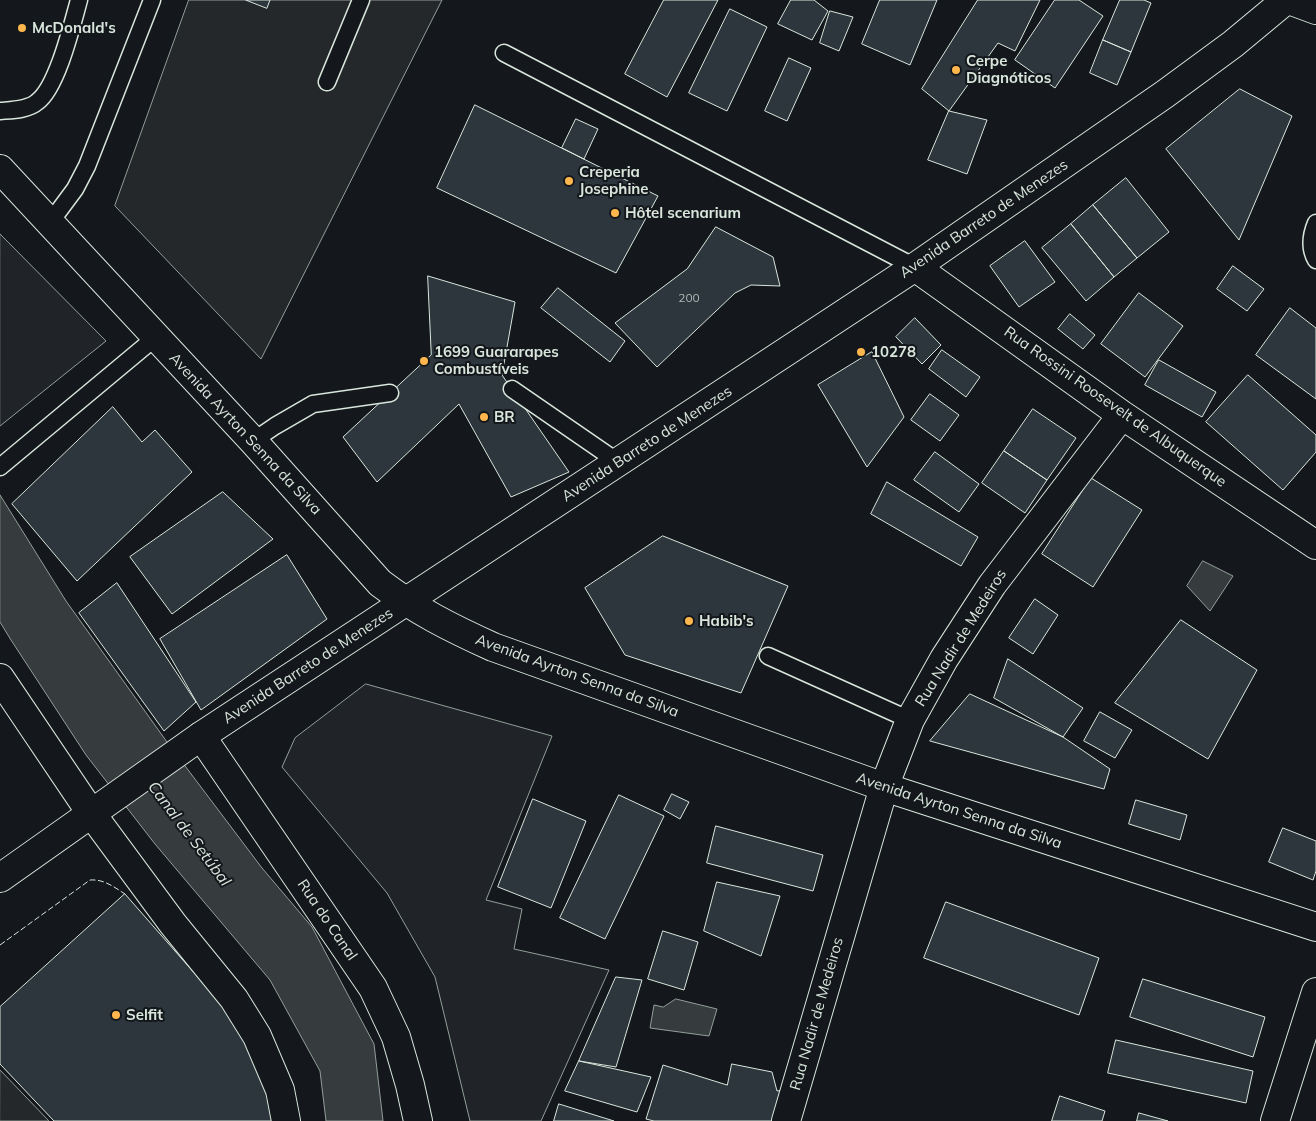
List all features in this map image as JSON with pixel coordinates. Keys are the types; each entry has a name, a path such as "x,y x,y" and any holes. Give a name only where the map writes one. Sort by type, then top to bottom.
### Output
{"main road":[{"path":"1288,0 1316,10"},
{"name":"Avenida Barreto de Menezes","path":"0,878 201,736 915,267 1165,94 1233,44 1288,0"},
{"name":"Avenida Ayrton Senna da Silva","path":"0,169 253,441 380,583 405,602 449,627 493,647 884,787 1316,927"},
{"name":"Rua Rossini Roosevelt de Albuquerque","path":"915,267 1122,415 1316,546"},
{"name":"Rua Nadir de Medeiros","path":"786,1121 884,787 910,720 944,659 992,585 1122,415"},
{"path":"0,678 96,809 173,924 234,999 257,1036 280,1090 286,1121"},
{"name":"Rua do Canal","path":"201,736 373,988 396,1037 418,1121"},
{"path":"1275,1121 1316,992"}],"lane":[{"path":"0,111 17,110 37,103 54,79 79,0"},
{"path":"50,224 75,189 87,166 152,0"},
{"path":"327,82 361,0"},
{"path":"504,52 915,267"},
{"path":"1316,222 1311,236 1313,255 1316,260"},
{"path":"0,467 156,337"},
{"path":"512,389 618,462"},
{"path":"253,441 313,404 390,393"},
{"path":"768,656 910,720"}],"shaded area":[{"path":"189,0 442,0 261,359 115,206"},
{"path":"0,234 106,341 0,426"},
{"path":"366,684 552,736 486,900 522,909 514,949 609,970 541,1121 470,1121 435,977 387,893 282,767 295,738"},
{"path":"0,1070 49,1121 0,1121"}],"water":[{"name":"Canal de Setúbal","path":"0,495 66,601 167,742 262,868 312,927 374,1044 383,1121 326,1121 320,1071 270,980 155,844 86,755 11,640 0,622"},
{"path":"1203,561 1233,576 1210,611 1187,586"},
{"path":"676,999 717,1009 709,1036 650,1028 654,1005 663,1007"}],"building":[{"path":"246,0 270,0 267,8"},
{"path":"664,0 718,0 667,97 625,74"},
{"path":"791,0 814,0 828,11 812,40 778,24"},
{"path":"880,0 937,0 910,65 862,44"},
{"name":"Cerpe Diagnóticos","path":"978,0 1040,0 1015,51 998,43 949,111 922,89"},
{"path":"1055,0 1079,0 1103,16 1055,88 1015,60"},
{"path":"1120,0 1144,0 1151,3 1131,52 1103,40"},
{"path":"730,9 767,27 727,111 689,93"},
{"path":"830,11 853,17 839,51 820,43"},
{"path":"1103,40 1131,52 1117,85 1090,73"},
{"path":"789,58 811,68 787,121 765,111"},
{"path":"1240,89 1292,116 1239,240 1166,149"},
{"path":"475,105 658,196 616,273 437,188"},
{"path":"949,111 987,120 967,174 928,160"},
{"path":"576,119 598,129 584,159 562,148"},
{"path":"1126,178 1169,232 1137,258 1093,205"},
{"path":"1093,205 1137,258 1114,277 1071,224"},
{"path":"1071,224 1114,277 1086,301 1042,248"},
{"path":"716,227 773,257 780,286 751,285 735,293 657,367 615,323 687,269"},
{"path":"1025,241 1055,282 1019,307 990,266"},
{"path":"1233,266 1264,289 1247,311 1217,289"},
{"path":"428,276 515,302 502,375 569,472 511,497 459,404 377,482 343,437 431,355"},
{"path":"558,288 625,341 610,362 541,308"},
{"path":"1139,293 1183,326 1145,377 1101,344"},
{"path":"1290,308 1316,328 1316,399 1256,355"},
{"path":"1070,314 1095,335 1083,349 1058,329"},
{"path":"915,318 941,345 922,364 896,337"},
{"path":"942,350 980,377 966,397 929,369"},
{"path":"872,352 904,417 867,467 818,385"},
{"path":"1159,360 1216,392 1202,417 1145,385"},
{"path":"1248,375 1316,435 1316,452 1283,490 1206,422"},
{"path":"930,394 959,415 940,441 911,420"},
{"path":"113,407 142,442 155,430 192,472 77,581 12,504"},
{"path":"1033,409 1076,438 1047,480 1004,451"},
{"path":"1004,451 1047,480 1025,513 982,483"},
{"path":"935,452 979,484 959,512 914,480"},
{"path":"1091,478 1142,510 1093,587 1042,554"},
{"path":"887,482 978,537 961,566 871,514"},
{"path":"223,492 273,539 172,614 130,557"},
{"name":"Habib's","path":"663,536 788,586 741,693 625,655 585,588"},
{"path":"287,555 327,619 201,710 160,639"},
{"path":"117,583 196,702 164,731 79,613"},
{"path":"1035,599 1058,615 1033,654 1009,638"},
{"path":"1181,620 1257,670 1208,759 1115,703"},
{"path":"1008,659 1083,708 1063,737 994,698"},
{"path":"970,694 1063,737 1110,769 1104,789 930,741"},
{"path":"1100,712 1132,730 1115,758 1084,741"},
{"path":"672,794 689,802 680,819 664,810"},
{"path":"619,795 664,816 605,939 560,918"},
{"path":"533,799 586,821 551,908 498,887"},
{"path":"1136,800 1187,815 1180,840 1129,824"},
{"path":"716,826 823,855 813,891 707,863"},
{"path":"1283,828 1316,841 1316,871 1313,880 1269,862"},
{"path":"717,882 780,896 761,956 704,931"},
{"name":"Selfit","path":"125,894 239,1024 260,1066 275,1121 54,1121 0,1064 0,1007"},
{"path":"946,902 1099,958 1079,1015 924,958"},
{"path":"663,931 698,942 684,990 648,979"},
{"path":"616,977 642,980 616,1067 579,1061"},
{"path":"1143,979 1265,1017 1253,1057 1130,1017"},
{"path":"1116,1040 1253,1071 1246,1103 1108,1073"},
{"path":"579,1061 651,1077 637,1112 565,1091"},
{"path":"732,1064 772,1072 777,1091 784,1090 774,1121 654,1121 646,1119 663,1065 727,1085"},
{"path":"1060,1096 1105,1111 1102,1121 1052,1121"},
{"path":"559,1104 614,1121 554,1121"},
{"path":"1139,1113 1168,1121 1137,1121"}],"fence":[{"path":"0,945 90,880 104,882 125,894"}],"place":[{"name":"McDonald's","path":"22,28"},
{"name":"Cerpe Diagnóticos","path":"956,70"},
{"name":"Creperia Josephine","path":"569,181"},
{"name":"Hôtel scenarium","path":"615,213"},
{"name":"10278","path":"861,352"},
{"name":"1699 Guararapes Combustíveis","path":"424,361"},
{"name":"BR","path":"484,417"},
{"name":"Habib's","path":"689,621"},
{"name":"Selfit","path":"116,1015"}]}
